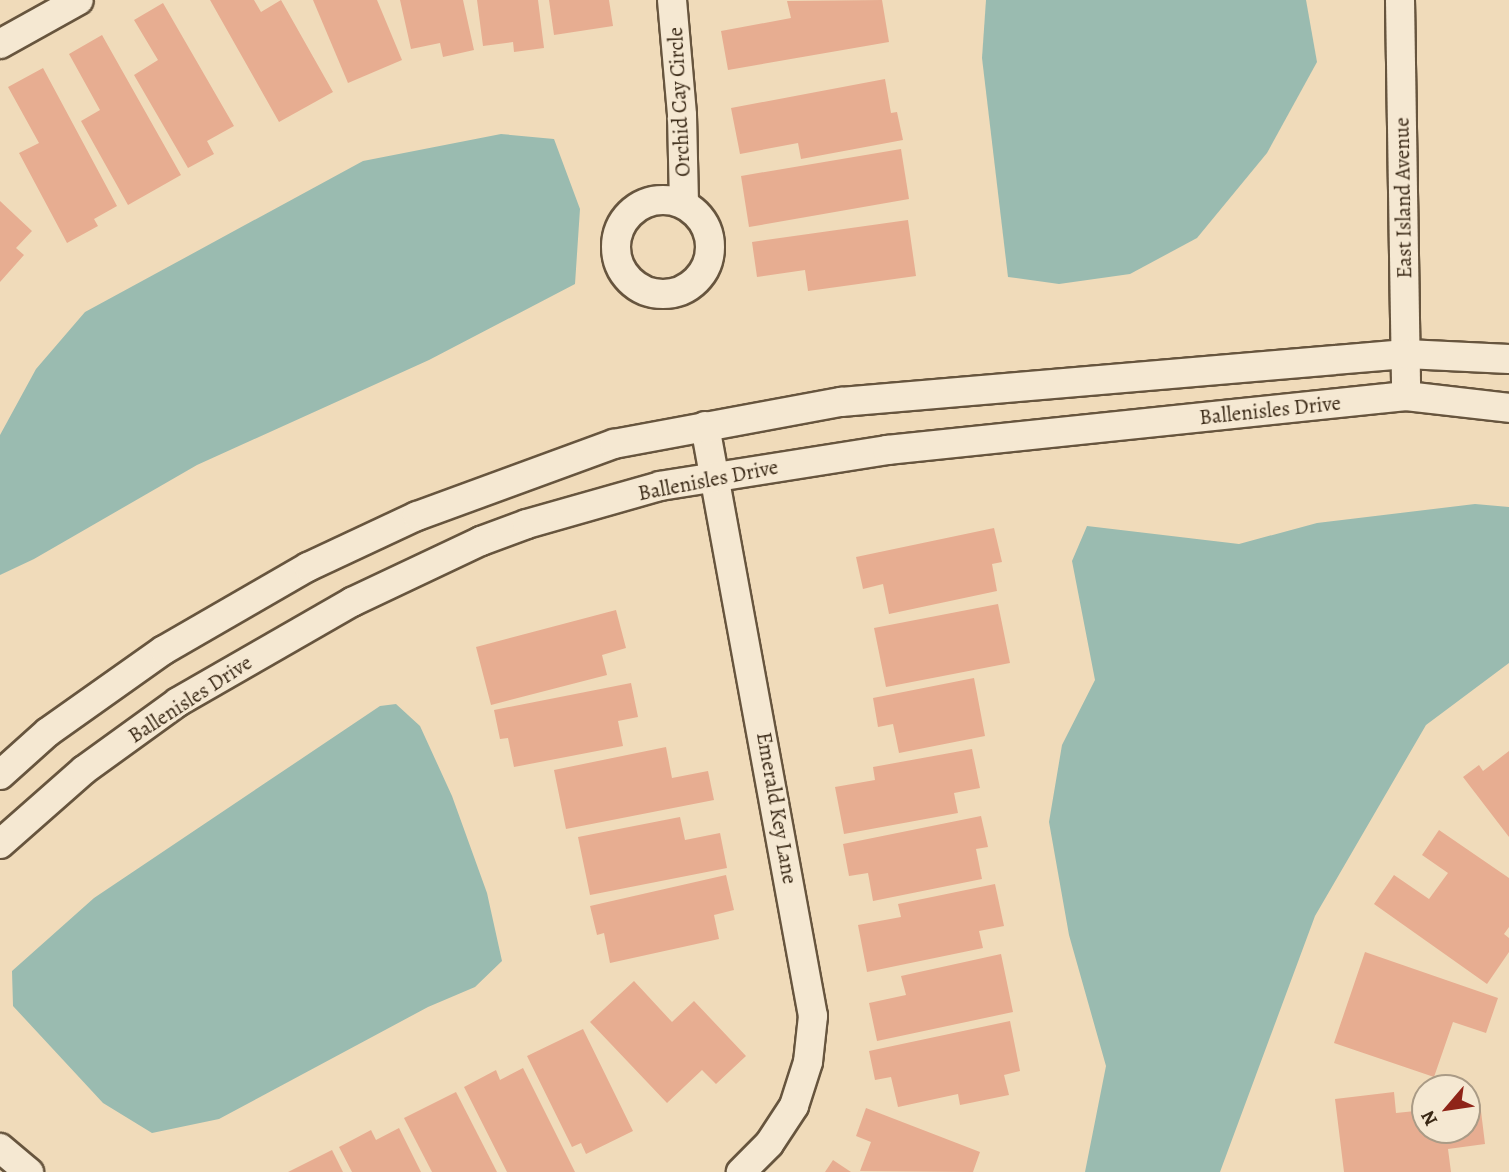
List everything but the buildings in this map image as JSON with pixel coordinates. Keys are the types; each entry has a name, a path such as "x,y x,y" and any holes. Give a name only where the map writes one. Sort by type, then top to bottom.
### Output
{"street":[{"path":"0,44 79,0"},
{"name":"Orchid Cay Circle","path":"672,0 682,115 684,204"},
{"name":"East Island Avenue","path":"1400,0 1406,396"},
{"name":"Ballenisles Drive","path":"0,775 48,733 164,650 308,568 417,516 614,444 841,402 1406,354 1509,359"},
{"name":"Ballenisles Drive","path":"0,844 85,770 178,702 352,602 481,541 527,524 660,486 887,450 1406,396 1509,408"},
{"name":"Emerald Key Lane","path":"705,426 813,1016 808,1062 794,1105 769,1144 741,1172"},
{"path":"0,1148 29,1172"}],"water":[{"path":"986,0 1306,0 1317,62 1267,153 1197,238 1130,274 1059,284 1008,277 982,58"},
{"path":"501,134 554,139 580,209 575,284 429,360 197,465 34,559 0,575 0,435 36,369 85,312 363,161"},
{"path":"1475,504 1509,507 1509,663 1426,725 1315,916 1220,1172 1085,1172 1106,1066 1069,935 1049,822 1062,745 1095,680 1072,561 1087,526 1239,544 1317,523"},
{"path":"396,704 420,726 452,796 487,893 502,961 475,987 428,1007 219,1119 152,1133 103,1103 13,1006 12,971 94,898 380,706"}]}
